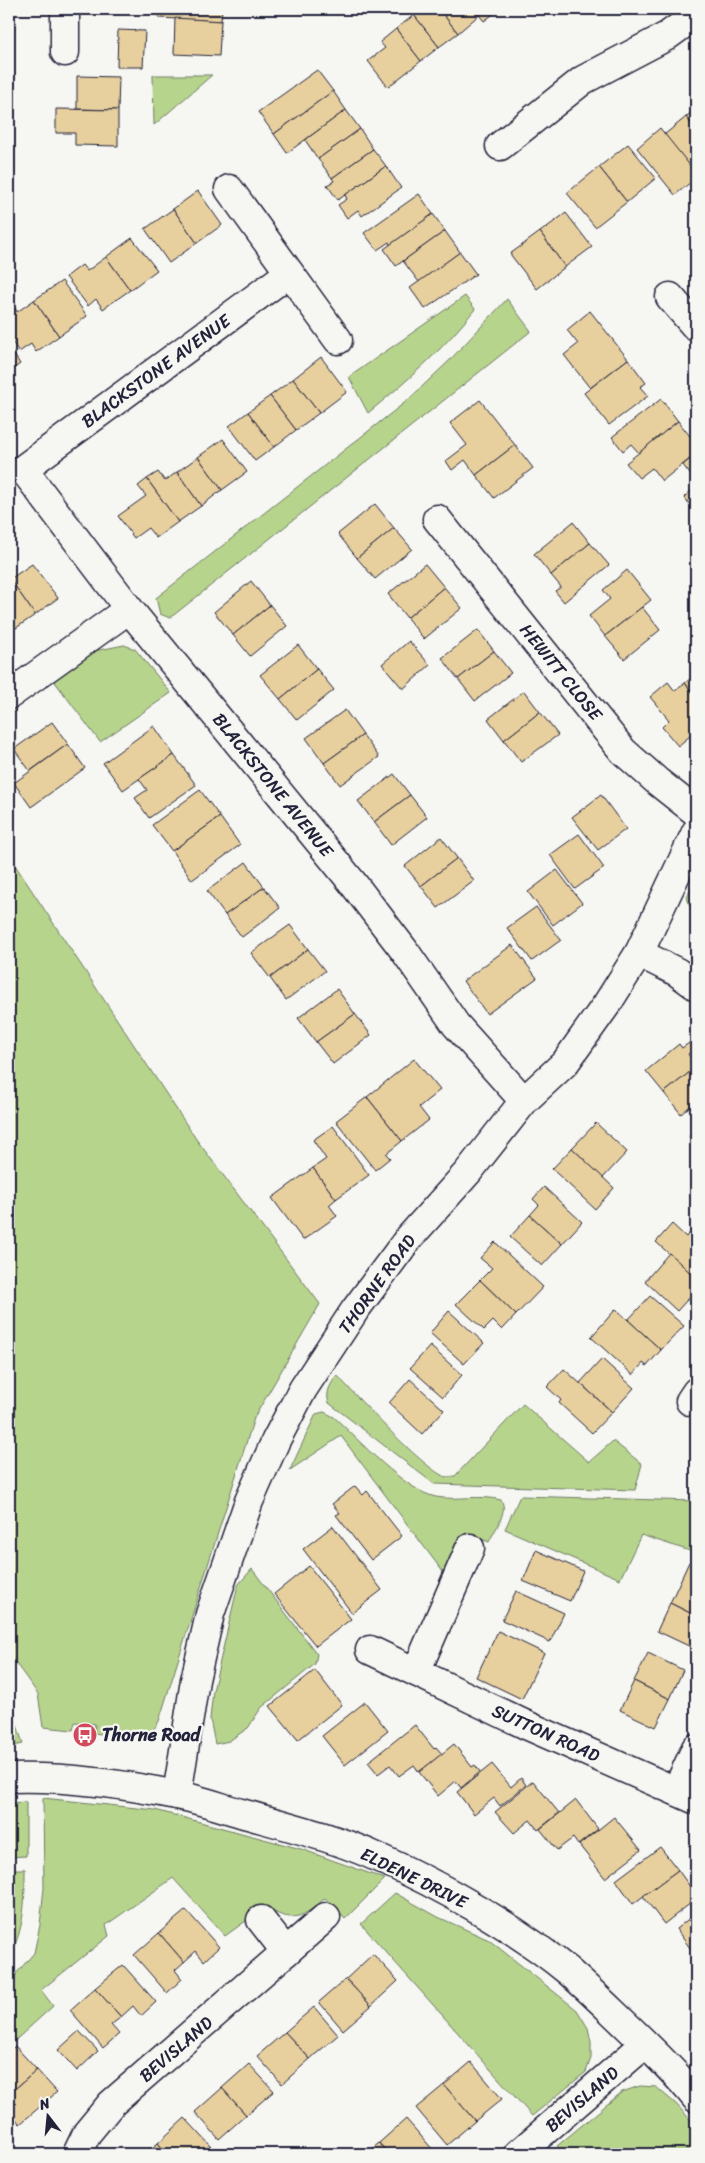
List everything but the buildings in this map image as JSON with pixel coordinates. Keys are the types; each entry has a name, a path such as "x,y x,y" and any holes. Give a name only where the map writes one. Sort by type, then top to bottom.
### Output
{"street":[{"path":"65,9 65,52"},
{"path":"500,146 583,80 667,36 696,15"},
{"path":"229,189 338,340"},
{"name":"BLACKSTONE AVENUE","path":"289,273 16,474 352,882 404,950 456,1025 524,1101"},
{"path":"670,297 696,327"},
{"name":"HEWITT CLOSE","path":"437,519 623,751 696,812"},
{"path":"9,695 129,609"},
{"name":"THORNE ROAD","path":"177,1795 195,1680 210,1614 249,1501 276,1440 304,1389 355,1310 408,1239 468,1172 524,1101 565,1063 607,1004 639,953 696,832"},
{"path":"639,953 677,972 696,986"},
{"path":"416,1672 470,1548"},
{"name":"SUTTON ROAD","path":"370,1650 524,1724 687,1795 696,1748"},
{"name":"ELDENE DRIVE","path":"9,1778 53,1779 177,1795 318,1836 378,1857 433,1885 532,1945 567,1971 645,2044 683,2082 696,2098"},
{"name":"BEVISLAND","path":"77,2154 87,2133 111,2104 326,1917"},
{"path":"261,1920 286,1952"},
{"name":"BEVISLAND","path":"518,2154 645,2044"}],"green space":[{"path":"153,75 212,75 154,125"},
{"path":"465,296 475,309 463,324 424,364 368,413 349,377"},
{"path":"507,299 531,331 170,618 160,614 156,598 408,400 449,361"},
{"path":"124,645 135,649 171,693 100,742 52,678 89,652"},
{"path":"9,856 196,1139 320,1304 254,1418 159,1721 154,1729 139,1737 122,1737 94,1733 95,1724 75,1722 73,1730 43,1727 38,1694 9,1654"},
{"path":"696,875 696,922 687,898"},
{"path":"337,1375 424,1463 447,1477 455,1476 523,1404 589,1462 613,1441 642,1464 635,1490 434,1484 329,1403 328,1392"},
{"path":"324,1412 334,1417 396,1475 424,1493 444,1498 493,1498 501,1500 503,1505 502,1515 489,1542 466,1533 446,1576 341,1436 290,1470 316,1414"},
{"path":"520,1496 695,1501 696,1553 641,1535 620,1579 505,1529"},
{"path":"252,1569 317,1654 315,1664 261,1708 248,1728 229,1741 215,1744 210,1719 213,1691 238,1585"},
{"path":"9,1699 23,1744 9,1747"},
{"path":"43,1798 155,1810 301,1849 385,1879 345,1919 325,1898 310,1910 297,1916 283,1916 265,1907 225,1936 173,1878 106,1925 109,1936 41,1990 53,2006 9,2046 9,1982 34,1953 40,1925 44,1888"},
{"path":"26,1802 26,1856 9,1857 9,1803"},
{"path":"9,1869 25,1869 21,1925 9,1957"},
{"path":"395,1893 438,1917 489,1940 577,2010 588,2028 591,2042 591,2058 586,2072 532,2116 361,1924"},
{"path":"640,2086 656,2087 676,2104 696,2126 696,2154 564,2154 557,2146 622,2092"}],"place":[{"name":"Thorne Road","path":"85,1735"}]}
